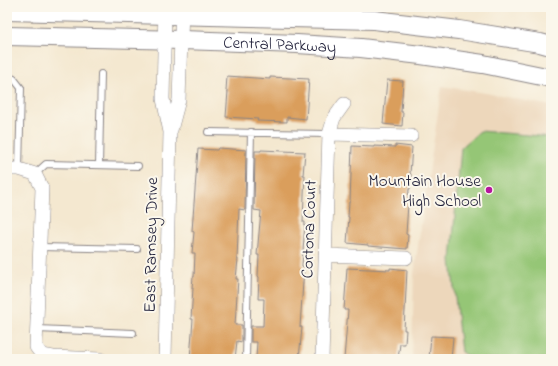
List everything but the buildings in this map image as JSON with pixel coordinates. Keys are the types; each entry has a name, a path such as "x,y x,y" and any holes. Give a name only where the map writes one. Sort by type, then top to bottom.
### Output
{"main road":[{"name":"Central Parkway","path":"7,11 174,11 374,20 460,30 551,46"},
{"name":"Central Parkway","path":"7,36 297,44 361,48 460,61 551,78"}],"street":[{"name":"East Ramsey Drive","path":"165,359 170,132 163,99 173,40 174,11"},
{"name":"Cortona Court","path":"322,359 329,134 334,118 344,104"},
{"path":"329,134 412,136"},
{"path":"13,169 35,174 42,188 36,347 42,357 100,359"},
{"path":"325,255 406,258"}],"lane":[{"path":"99,165 101,74"},
{"path":"7,76 14,79 21,88 13,169"},
{"path":"208,132 329,134"},
{"path":"246,359 251,132"},
{"path":"35,174 46,164 138,166"},
{"path":"40,247 137,249"},
{"path":"37,329 133,333"}],"shaded area":[{"name":"Mountain House High School","path":"442,86 551,106 551,359 412,359 414,273"}],"green space":[{"name":"Mountain House High School","path":"480,131 551,137 551,359 473,359 461,352 451,260 461,148"}],"place":[{"name":"Mountain House High School","path":"489,190"}]}
